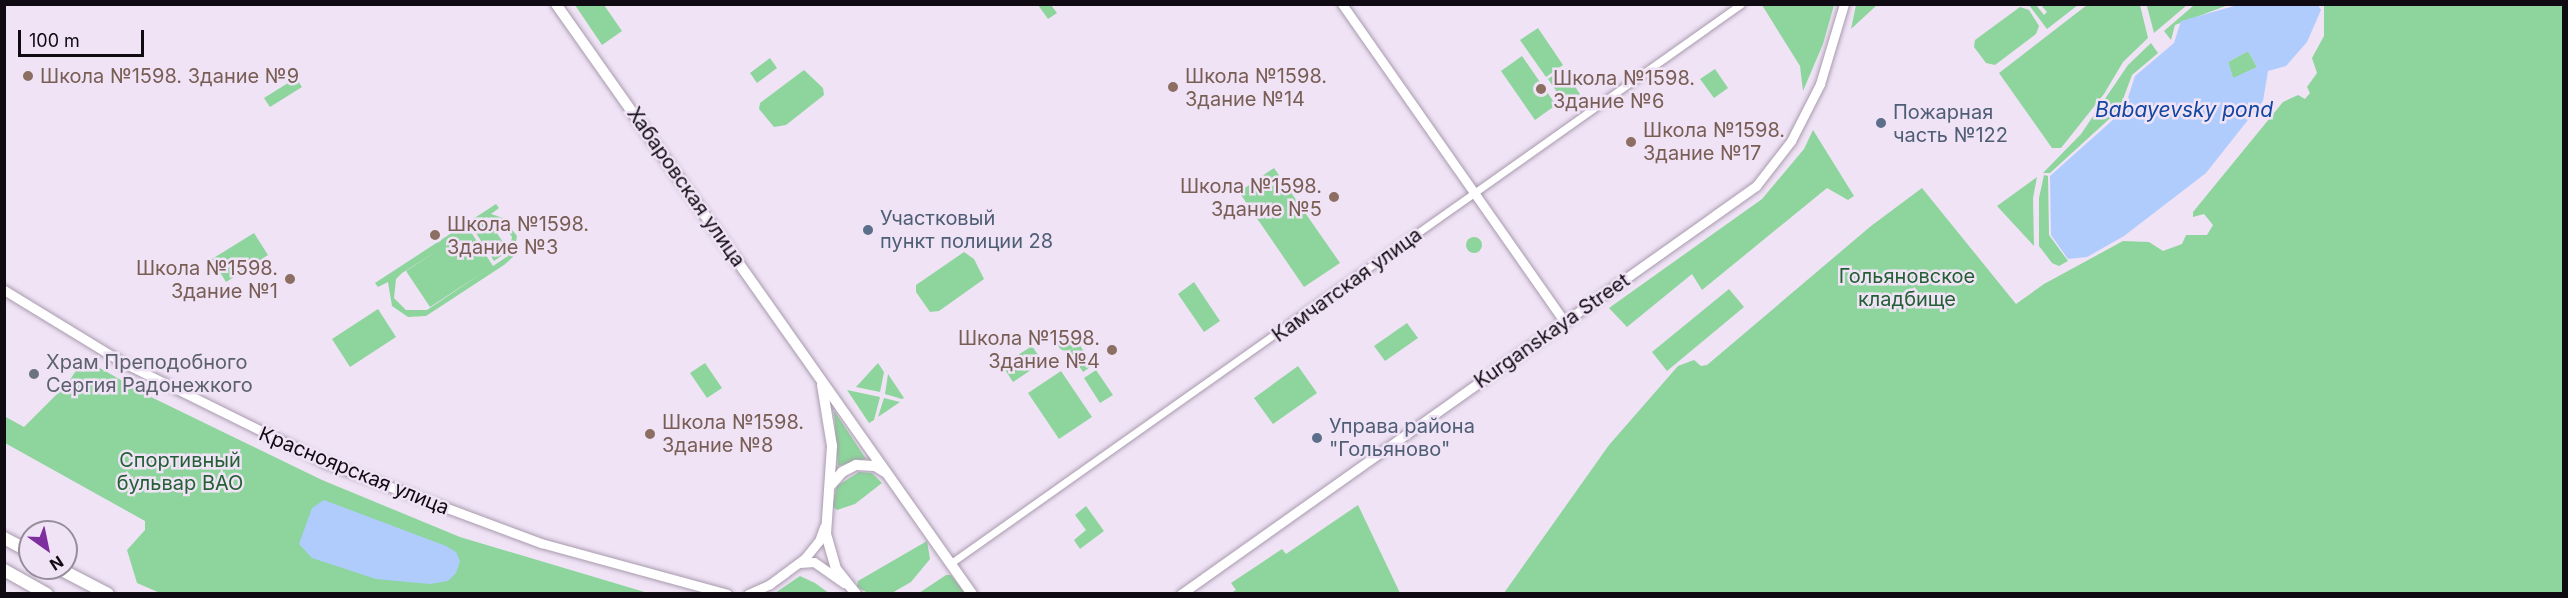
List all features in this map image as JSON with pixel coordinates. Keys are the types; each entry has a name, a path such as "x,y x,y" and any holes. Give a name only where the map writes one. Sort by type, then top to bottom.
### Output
{"highway":[{"path":"4,538 18,546"},
{"path":"4,570 47,594"},
{"path":"78,578 108,594"}],"main road":[{"name":"Хабаровская улица","path":"556,4 972,594"},
{"name":"Хабаровская улица","path":"815,370 826,398 832,433 825,518 832,560 846,585 855,594"},
{"path":"828,492 835,478 856,465 874,466 889,476"}],"street":[{"path":"1342,4 1565,322"},
{"name":"Камчатская улица","path":"951,563 1741,4"},
{"name":"Kurganskaya Street","path":"1181,594 1741,198 1767,173 1791,141 1821,84 1844,4"},
{"name":"Красноярская улица","path":"4,290 132,368 324,462 536,542 727,594"},
{"path":"748,594 770,584 797,565 819,541 825,518"},
{"path":"797,565 814,562 846,585"}],"green space":[{"path":"2151,4 2187,5 2154,33 2147,6"},
{"path":"575,5 604,5 622,31 602,45"},
{"path":"1038,5 1051,5 1057,13 1048,19"},
{"path":"1762,5 1834,5 1823,44 1803,91 1800,66"},
{"path":"1856,5 1877,5 1851,29"},
{"path":"2029,5 2036,5 2044,15 2047,12 2041,5 2078,5 2047,29"},
{"path":"2087,5 2140,5 2148,38 2123,62 2104,94 2061,148 2052,148 1999,73"},
{"path":"2228,5 2175,25 2171,40 2164,31 2193,6"},
{"name":"Гольяновское кладбище","path":"2324,5 2563,5 2563,593 1504,593 1609,445 1678,366 1694,360 1701,366 1707,365 1871,226 1922,188 2016,304 2044,284 2123,241 2149,242 2163,251 2182,244 2186,235 2207,235 2213,225 2204,214 2193,217 2193,212 2283,102 2298,95 2305,99 2310,93 2307,87 2317,73 2312,58 2324,36"},
{"path":"2020,7 2029,10 2039,26 2036,34 1995,65 1986,63 1974,47 1975,40"},
{"path":"1538,28 1563,65 1546,77 1520,40"},
{"path":"2151,43 2158,53 2132,75 2119,110 2050,173 2043,173 2081,134 2128,65"},
{"path":"2248,51 2257,67 2233,79 2228,62"},
{"path":"1522,56 1556,105 1535,120 1501,71"},
{"path":"770,58 777,68 757,83 750,73"},
{"path":"1563,69 1580,94 1565,104 1548,79"},
{"path":"1715,69 1728,88 1714,98 1700,79"},
{"path":"804,70 823,88 824,95 786,125 774,127 759,109 760,103"},
{"path":"296,78 302,87 270,107 264,98"},
{"path":"1813,130 1854,196 1848,200 1827,188 1702,290 1692,274 1627,327 1609,308 1762,199 1804,149"},
{"path":"1274,168 1340,263 1304,287 1239,192"},
{"path":"2044,175 2048,176 2049,235 2068,261 2059,266 2052,263 2039,246 2039,198"},
{"path":"2037,177 2033,198 2034,246 1997,206"},
{"path":"496,204 499,208 491,214 503,218 517,236 513,257 504,265 426,316 408,317 392,306 388,282 378,287 375,283","holes":["486,217 502,223 512,237 508,256 493,266 469,229","440,249 406,271 430,307 485,271 427,310 406,310 394,298 396,279 402,273"]},
{"path":"488,220 509,251 494,261 474,230"},
{"path":"254,233 268,255 226,282 212,259"},
{"path":"1474,237 1480,239 1482,245 1480,251 1474,253 1468,251 1466,245 1468,239"},
{"path":"964,252 974,259 984,279 939,311 930,312 916,292 916,285"},
{"path":"1194,282 1220,321 1204,332 1178,294"},
{"path":"1729,289 1744,307 1667,371 1652,352"},
{"path":"378,309 396,337 350,367 332,339"},
{"path":"1407,323 1418,338 1385,361 1374,346"},
{"path":"1066,333 1072,336 1075,342 1072,348 1066,351 1060,348 1057,342 1060,336"},
{"path":"1079,344 1093,365 1083,372 1069,351"},
{"path":"1032,346 1043,362 1013,382 1002,365"},
{"name":"Спортивный бульвар ВАО","path":"84,359 149,396 322,480 460,537 648,593 160,593 137,583 127,550 145,530 145,521 5,443 4,416 24,427 67,384"},
{"path":"705,363 722,388 707,398 690,373"},
{"path":"878,363 884,372 880,392 856,387"},
{"path":"1298,366 1317,393 1273,424 1254,398"},
{"path":"1096,370 1113,395 1100,403 1084,378"},
{"path":"1061,371 1092,417 1059,439 1028,393"},
{"path":"888,374 904,398 885,394"},
{"path":"847,390 880,397 874,420 869,423"},
{"path":"884,398 900,402 878,417"},
{"path":"835,412 866,459 838,466"},
{"path":"859,472 872,473 882,483 855,504 837,510 832,506 837,486"},
{"path":"1358,505 1400,593 1231,593 1236,590 1231,583 1282,549 1286,554"},
{"path":"1086,506 1104,531 1080,549 1074,540 1086,530 1075,515"},
{"path":"927,541 930,559 911,582 892,593 868,593 857,587 858,581"},
{"path":"946,575 951,575 965,593 919,593"},
{"path":"800,576 815,583 829,593 775,593"}],"water":[{"name":"Babayevsky pond","path":"2238,5 2318,5 2321,10 2307,42 2286,66 2268,71 2263,101 2206,173 2124,236 2087,257 2068,259 2051,235 2050,176 2124,110 2135,76 2174,43 2181,21","holes":["2248,51 2257,67 2233,78 2228,62"]},
{"path":"324,500 446,546 456,552 460,561 456,573 448,581 430,584 376,579 312,558 299,544 312,508"}],"place":[{"name":"Школа №1598. Здание №9","path":"28,76"},
{"name":"Школа №1598. Здание №14","path":"1173,87"},
{"name":"Школа №1598. Здание №6","path":"1541,89"},
{"name":"Пожарная часть №122","path":"1881,123"},
{"name":"Школа №1598. Здание №17","path":"1631,142"},
{"name":"Школа №1598. Здание №5","path":"1334,197"},
{"name":"Участковый пункт полиции 28","path":"868,230"},
{"name":"Школа №1598. Здание №3","path":"435,235"},
{"name":"Школа №1598. Здание №1","path":"290,279"},
{"name":"Школа №1598. Здание №4","path":"1112,350"},
{"name":"Храм Преподобного Сергия Радонежкого","path":"34,374"},
{"name":"Школа №1598. Здание №8","path":"650,434"},
{"name":"Управа района \"Гольяново\"","path":"1317,438"}]}
